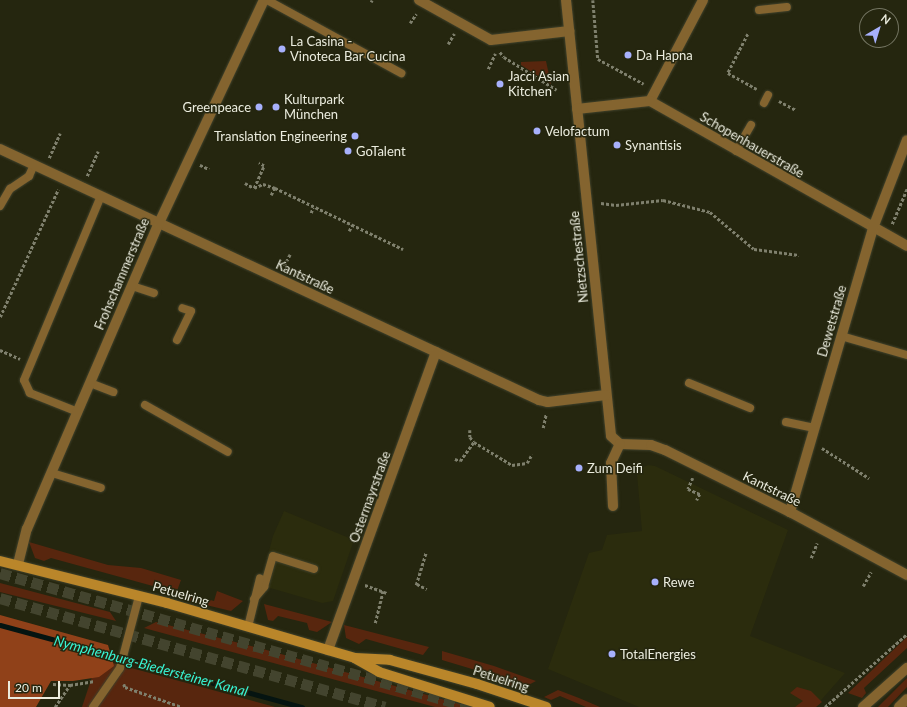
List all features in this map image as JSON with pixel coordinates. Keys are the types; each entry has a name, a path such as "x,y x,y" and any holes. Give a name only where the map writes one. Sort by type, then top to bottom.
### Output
{"main road":[{"name":"Petuelring","path":"0,561 18,564 139,596 355,658 390,660 477,684 546,707"},
{"name":"Petuelring","path":"355,658 379,672 490,707"}],"street":[{"name":"Frohschammerstraße","path":"18,564 27,529 159,223 264,0"},
{"path":"419,0 431,3 491,40 569,31"},
{"name":"Nietzschestraße","path":"566,0 606,395 612,436 620,444"},
{"path":"577,109 650,101 654,90 703,0"},
{"name":"Schopenhauerstraße","path":"650,101 736,151 907,246"},
{"name":"Dewetstraße","path":"790,512 873,228 907,140"},
{"name":"Kantstraße","path":"0,149 436,352 548,402 606,395"},
{"name":"Ostermayrstraße","path":"328,650 436,352"},
{"name":"Kantstraße","path":"620,444 651,445 665,450 790,512 907,575"},
{"path":"613,506 611,463 620,444"},
{"path":"863,707 907,668"},
{"path":"899,707 907,699"}],"lane":[{"path":"267,0 400,73"},
{"path":"759,10 787,7"},
{"path":"764,103 768,95"},
{"path":"736,151 751,125"},
{"path":"0,206 10,189 29,176 34,165"},
{"path":"78,412 30,393 24,380 101,196"},
{"path":"132,286 154,293"},
{"path":"177,340 191,311 182,308"},
{"path":"841,336 907,355"},
{"path":"690,382 750,408"},
{"path":"90,383 113,392"},
{"path":"145,404 228,452"},
{"path":"786,422 814,428"},
{"path":"52,473 101,488"},
{"path":"254,599 264,587 273,556 314,569"},
{"path":"248,627 260,578"},
{"path":"93,707 120,668 139,596"}],"path":[{"path":"593,0 598,59 654,90"},
{"path":"410,23 417,12"},
{"path":"448,44 455,33"},
{"path":"748,34 728,73 796,110"},
{"path":"491,40 504,57 557,90"},
{"path":"488,69 496,54"},
{"path":"44,169 60,133"},
{"path":"82,187 98,150"},
{"path":"254,188 264,166 259,163"},
{"path":"245,183 254,188"},
{"path":"254,188 264,184 274,188 403,249"},
{"path":"271,195 274,188"},
{"path":"0,317 58,189"},
{"path":"888,235 907,189"},
{"path":"586,202 616,205 664,200 710,212 754,249 799,255"},
{"path":"310,213 313,207"},
{"path":"349,231 352,225"},
{"path":"388,248 389,243"},
{"path":"0,350 31,363"},
{"path":"470,430 470,437 474,442 512,465 527,463 532,454"},
{"path":"811,441 869,478"},
{"path":"454,459 460,461 474,442"},
{"path":"692,480 688,489 700,494 697,500"},
{"path":"811,558 817,543"},
{"path":"426,552 417,585 427,589"},
{"path":"863,586 871,572"},
{"path":"354,581 387,593"},
{"path":"375,623 383,591"},
{"path":"825,707 907,634"},
{"path":"120,668 125,687 182,707"},
{"path":"53,684 70,685 100,680"},
{"path":"55,707 70,685"}],"shaded area":[{"path":"546,61 551,84 521,65 521,62"},
{"path":"648,465 655,466 788,530 750,636 845,673 815,707 639,707 548,669 589,553 602,550 607,535 642,531 637,474 641,468"},
{"path":"284,511 354,540 333,601 322,603 260,585 273,536"},
{"path":"29,542 108,565 141,568 181,580 177,591 214,601 217,591 243,601 231,611 177,598 171,591 51,558 44,561 35,558"},
{"path":"0,583 110,612 116,621 0,592"},
{"path":"264,604 332,622 317,632 309,630 307,623 278,616 273,621 268,620"},
{"path":"0,615 108,645 114,666 99,677 73,681 51,681 36,707 0,707"},
{"path":"156,622 263,649 470,707 435,707 144,628"},
{"path":"344,625 429,647 423,655 366,639 359,644 346,638"},
{"path":"907,637 907,648 864,688 866,693 862,698 848,693"},
{"path":"442,651 494,666 536,681 521,689 484,678 482,672 442,660"},
{"path":"98,659 275,707 82,707"},
{"path":"907,678 907,687 888,707 878,707"},
{"path":"797,687 811,691 822,702 816,707 795,707 803,701 790,693"},
{"path":"558,690 600,707 586,707 560,696 551,700 544,697"}],"waterway":[{"name":"Nymphenburg-Biedersteiner Kanal","path":"0,625 302,707"}],"tunnel":[{"path":"0,573 470,707"},
{"path":"0,598 385,707"}],"place":[{"name":"La Casina - Vinoteca Bar Cucina","path":"282,49"},
{"name":"Da Hapna","path":"628,55"},
{"name":"Jacci Asian Kitchen","path":"500,84"},
{"name":"Greenpeace","path":"259,107"},
{"name":"Kulturpark München","path":"276,107"},
{"name":"Velofactum","path":"537,131"},
{"name":"Translation Engineering","path":"355,136"},
{"name":"Synantisis","path":"617,145"},
{"name":"GoTalent","path":"348,151"},
{"name":"Zum Deifi","path":"579,468"},
{"name":"Rewe","path":"655,582"},
{"name":"TotalEnergies","path":"612,654"}]}
